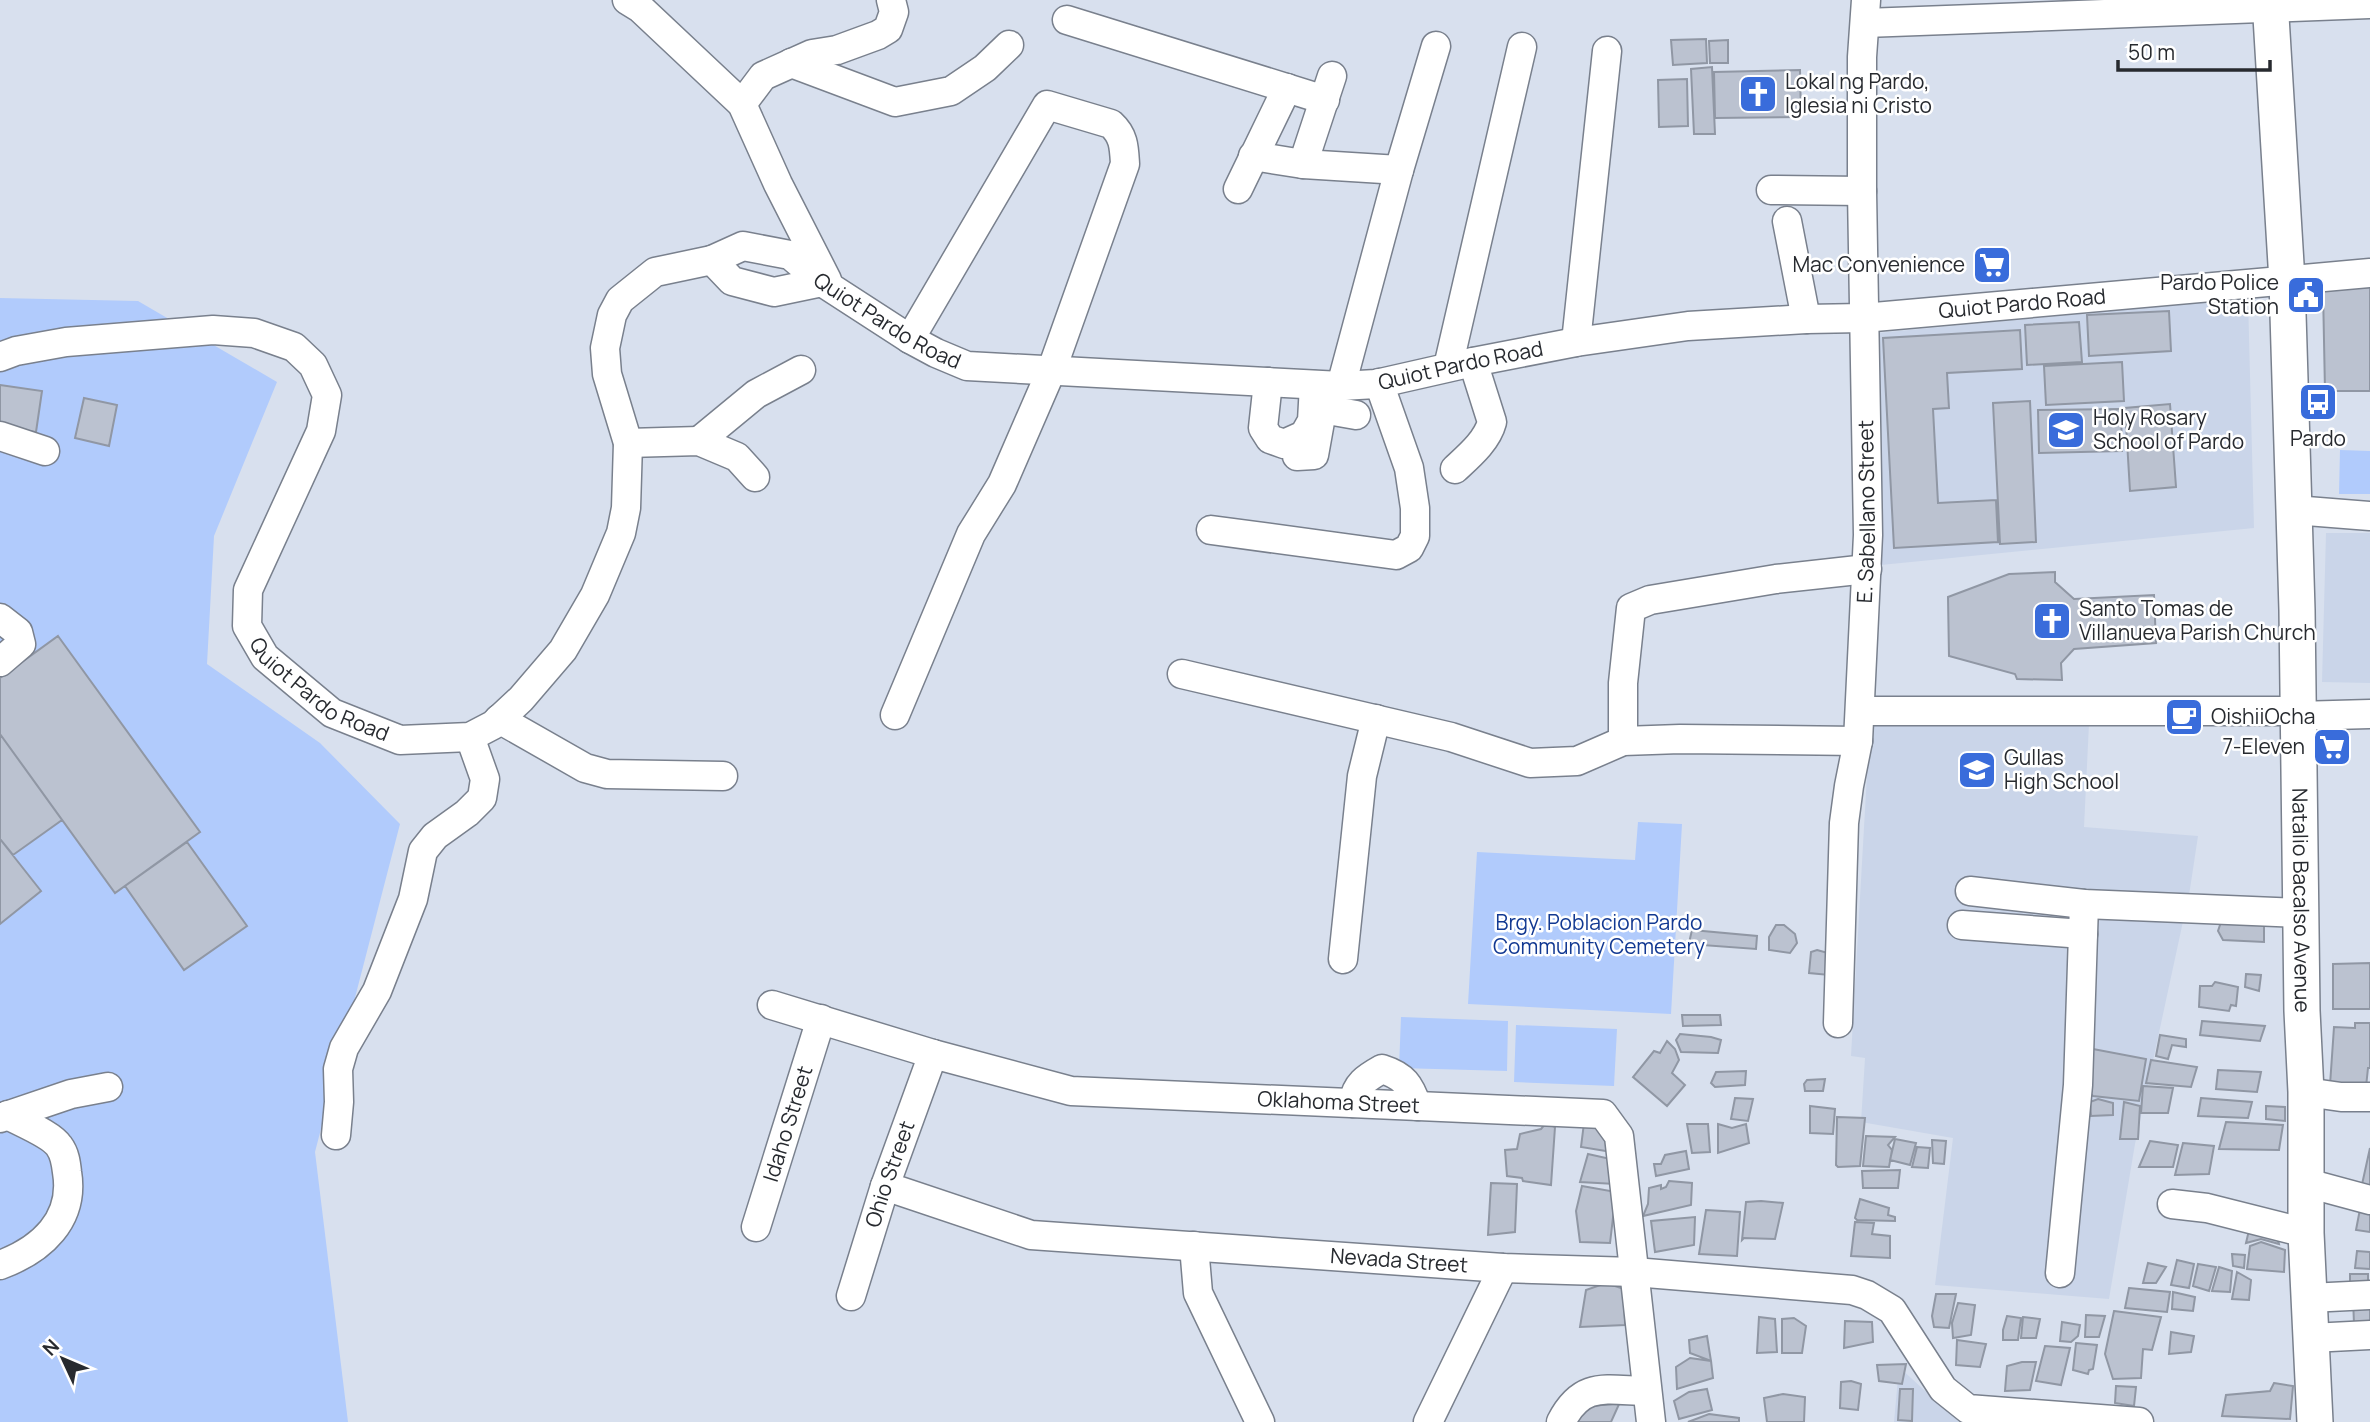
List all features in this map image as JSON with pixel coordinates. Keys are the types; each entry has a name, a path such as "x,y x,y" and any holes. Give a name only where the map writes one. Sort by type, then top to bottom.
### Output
{"main road":[{"name":"Natalio Bacalso Avenue","path":"2270,4 2287,281 2294,510 2302,1011 2306,1092 2306,1233 2315,1422"}],"street":[{"path":"627,0 640,8 742,104 826,284"},
{"path":"742,104 764,76 812,54 837,50 888,29 894,12 891,0"},
{"path":"1866,12 2370,4"},
{"name":"E. Sabellano Street","path":"1838,1023 1844,823 1861,711 1868,535 1862,191 1862,57 1866,12"},
{"path":"1067,20 1287,88 1328,88 1303,164"},
{"path":"791,63 895,102 951,91 985,68 1009,45"},
{"path":"1268,382 1263,428 1270,439 1284,444 1304,435 1326,391 1399,170 1436,46"},
{"path":"1455,469 1484,438 1492,422 1460,365 1522,47"},
{"path":"1576,342 1607,51"},
{"path":"1238,189 1287,88"},
{"path":"895,715 971,534 1002,484 1052,369 1125,164 1124,143 1111,124 1046,105 910,340"},
{"path":"1253,156 1303,164 1399,170"},
{"path":"1771,190 1862,191"},
{"path":"1787,222 1805,319"},
{"path":"712,260 743,246 790,255 826,284"},
{"name":"Quiot Pardo Road","path":"0,357 16,351 66,342 213,330 254,333 294,347 313,365 327,395 321,431 248,590 247,626 265,657 332,713 400,740 470,737 494,724 521,699 563,650 595,595 621,533 626,508 628,443 607,374 605,348 612,315 620,300 654,272 712,260 732,281 774,292 826,284 910,340 967,366 1268,382 1326,391 1379,383 1576,342 1688,326 1863,318 2370,273"},
{"path":"699,441 756,394 801,370"},
{"path":"1211,530 1396,555 1409,548 1415,536 1415,508 1409,468 1379,383"},
{"path":"1326,391 1356,415"},
{"path":"1297,456 1314,455 1326,391"},
{"path":"0,436 45,451"},
{"path":"628,443 699,441 737,457 755,477"},
{"path":"2294,510 2370,516"},
{"path":"1623,741 1623,683 1631,608 1650,600 1776,579 1867,569"},
{"path":"0,618 18,632 21,644 0,662"},
{"path":"1182,674 1451,737 1530,763 1577,761 1623,741 1858,741"},
{"path":"1861,711 2370,714"},
{"path":"499,719 585,768 607,774 723,776"},
{"path":"1343,959 1362,776 1376,719"},
{"path":"336,1135 338,1069 344,1048 377,991 413,899 423,850 435,836 467,813 482,798 485,779 470,737"},
{"path":"1970,891 2084,904 2300,914"},
{"path":"2060,1273 2078,1085 2084,904"},
{"path":"1962,925 2083,934"},
{"name":"Oklahoma Street","path":"772,1005 933,1054 1071,1091 1603,1114 1619,1136 1651,1422"},
{"name":"Idaho Street","path":"756,1227 821,1019"},
{"name":"Ohio Street","path":"851,1296 886,1186 933,1054"},
{"path":"4,1117 71,1094 108,1087"},
{"path":"2306,1092 2341,1097 2370,1097"},
{"path":"0,1265 18,1258 40,1244 61,1221 70,1186 65,1159 58,1144 37,1130 4,1117"},
{"path":"2307,1183 2370,1200"},
{"name":"Nevada Street","path":"886,1186 1031,1235 1503,1268 1634,1272 1852,1290 1867,1295 1892,1310 1943,1389 1981,1417"},
{"path":"2172,1204 2207,1208 2306,1233"},
{"path":"1194,1246 1198,1293 1260,1422"},
{"path":"1428,1422 1503,1268"},
{"path":"2309,1298 2370,1295"},
{"path":"2311,1338 2370,1335"},
{"path":"1561,1422 1570,1405 1583,1394 1602,1390 1646,1391"},
{"path":"1981,1417 2139,1422"}],"shaded area":[{"name":"Holy Rosary School of Pardo","path":"2248,298 2254,528 1881,565 1878,333"},
{"path":"2326,533 2370,533 2370,683 2322,682"},
{"path":"1870,722 2089,724 2084,827 2198,836 2190,889 2135,1144 2109,1299 1935,1285 1953,1138 1861,1122 1865,1058 1851,1056"},
{"path":"1899,1367 1959,1422 1894,1422"}],"green space":[{"path":"0,298 138,301 277,382 214,536 207,664 320,743 400,824 315,1152 348,1422 0,1422"},
{"path":"2340,450 2370,451 2370,494 2339,494"},
{"name":"Brgy. Poblacion Pardo Community Cemetery","path":"1638,822 1682,824 1671,1014 1468,1004 1477,852 1635,860"},
{"path":"1401,1017 1508,1021 1507,1071 1399,1068"},
{"path":"1516,1025 1617,1029 1614,1086 1514,1082"}],"building":[{"path":"1706,39 1707,63 1673,65 1671,40"},
{"path":"1728,40 1728,63 1710,63 1709,41"},
{"path":"1712,67 1715,134 1694,134 1691,69"},
{"name":"Lokal ng Pardo, Iglesia ni Cristo","path":"1800,70 1801,117 1715,118 1714,72"},
{"path":"1687,79 1688,126 1659,127 1658,80"},
{"path":"2370,287 2370,391 2325,391 2323,290"},
{"path":"2169,311 2171,351 2089,356 2087,315"},
{"path":"2079,322 2082,362 2027,365 2025,325"},
{"path":"2020,330 2022,369 1947,373 1949,408 1933,409 1938,503 1996,500 1998,542 1894,548 1883,338"},
{"path":"2122,362 2124,401 2046,405 2044,366"},
{"path":"0,385 42,391 36,432 0,427"},
{"path":"84,398 117,405 109,446 75,438"},
{"path":"2030,401 2036,542 2000,544 1993,403"},
{"path":"2170,404 2176,487 2130,491 2125,408"},
{"path":"2121,409 2122,451 2039,453 2038,410"},
{"name":"Santo Tomas de Villanueva Parish Church","path":"2055,572 2055,582 2074,599 2154,595 2156,643 2074,649 2061,663 2062,680 2017,679 2015,674 1949,656 1948,597 2009,574"},
{"path":"58,636 200,832 115,893 0,734 0,678"},
{"path":"0,734 62,820 13,855 0,839"},
{"path":"0,839 41,891 0,924"},
{"path":"187,842 247,926 184,970 125,886"},
{"path":"2222,919 2264,923 2264,942 2223,940 2218,931"},
{"path":"1776,925 1784,925 1795,934 1797,943 1790,953 1769,950 1769,937"},
{"path":"1692,930 1757,936 1756,949 1689,944 1688,947"},
{"path":"1817,950 1828,953 1829,975 1809,973 1811,952"},
{"path":"2370,963 2370,1009 2333,1009 2333,964"},
{"path":"2246,974 2261,975 2259,991 2245,987"},
{"path":"2215,982 2238,987 2236,1006 2231,1005 2229,1011 2199,1007 2200,986 2212,986"},
{"path":"1682,1015 1720,1015 1721,1025 1683,1026"},
{"path":"2202,1021 2265,1026 2260,1041 2200,1035"},
{"path":"2355,1023 2370,1023 2370,1068 2366,1087 2330,1085 2334,1027 2355,1028"},
{"path":"1680,1034 1721,1040 1718,1053 1681,1052 1676,1040"},
{"path":"2160,1035 2186,1039 2186,1047 2172,1045 2168,1059 2156,1056"},
{"path":"1667,1041 1675,1049 1679,1060 1672,1073 1685,1085 1667,1106 1633,1077 1654,1051 1660,1053"},
{"path":"2093,1049 2146,1059 2139,1101 2091,1094"},
{"path":"2151,1060 2197,1067 2191,1087 2146,1083"},
{"path":"2218,1070 2261,1072 2257,1092 2216,1089"},
{"path":"1746,1071 1745,1085 1715,1087 1711,1083 1716,1072"},
{"path":"1825,1079 1823,1091 1805,1091 1804,1084 1807,1080"},
{"path":"2143,1086 2173,1088 2168,1113 2141,1113"},
{"path":"1735,1098 1753,1099 1748,1121 1731,1119"},
{"path":"2201,1098 2252,1102 2248,1118 2198,1116"},
{"path":"2098,1099 2113,1103 2113,1115 2091,1116 2090,1102"},
{"path":"2124,1102 2140,1106 2138,1139 2120,1139"},
{"path":"1810,1106 1835,1109 1833,1134 1810,1133"},
{"path":"2266,1106 2285,1107 2285,1121 2266,1119"},
{"path":"1837,1117 1865,1118 1860,1166 1836,1165"},
{"path":"2226,1122 2283,1125 2279,1150 2219,1149"},
{"path":"1546,1123 1555,1127 1551,1185 1507,1176 1505,1150 1517,1149 1520,1134 1541,1129"},
{"path":"1584,1123 1611,1132 1612,1152 1581,1147"},
{"path":"1687,1124 1708,1124 1710,1152 1692,1153"},
{"path":"1718,1124 1732,1128 1746,1124 1749,1143 1718,1153"},
{"path":"1866,1136 1895,1137 1888,1145 1892,1150 1889,1167 1863,1166"},
{"path":"1895,1139 1916,1143 1910,1165 1890,1160"},
{"path":"1932,1140 1946,1141 1944,1164 1933,1163"},
{"path":"2150,1141 2178,1145 2173,1167 2139,1167"},
{"path":"2183,1143 2214,1146 2209,1174 2175,1175"},
{"path":"1917,1147 1930,1148 1928,1168 1912,1167"},
{"path":"2370,1148 2370,1191 2361,1189"},
{"path":"1686,1151 1689,1169 1656,1176 1654,1164 1661,1164 1665,1155"},
{"path":"1588,1154 1615,1160 1615,1184 1580,1182"},
{"path":"1900,1170 1898,1188 1863,1188 1862,1171"},
{"path":"1669,1181 1692,1183 1691,1205 1643,1216 1648,1204 1649,1188 1661,1185 1661,1189 1666,1187"},
{"path":"1491,1183 1517,1184 1515,1232 1488,1235"},
{"path":"1582,1186 1616,1192 1610,1243 1580,1242 1576,1211"},
{"path":"1860,1199 1889,1208 1888,1215 1895,1217 1895,1221 1857,1220 1855,1218"},
{"path":"1746,1202 1783,1203 1775,1239 1742,1240"},
{"path":"2360,1209 2370,1210 2370,1232 2356,1230"},
{"path":"1706,1210 1740,1212 1737,1256 1699,1254"},
{"path":"1695,1217 1694,1245 1655,1252 1651,1221"},
{"path":"1855,1222 1874,1223 1872,1234 1890,1236 1890,1258 1851,1256"},
{"path":"2249,1230 2276,1232 2279,1244 2261,1239 2246,1243"},
{"path":"2261,1242 2285,1250 2284,1272 2247,1269 2250,1246"},
{"path":"2357,1251 2370,1252 2370,1269 2355,1268"},
{"path":"2232,1254 2245,1255 2244,1268 2233,1266"},
{"path":"2177,1260 2194,1264 2189,1288 2171,1285"},
{"path":"2148,1263 2166,1267 2156,1283 2143,1283"},
{"path":"2198,1264 2216,1267 2209,1291 2193,1286"},
{"path":"2219,1267 2232,1271 2230,1292 2212,1291"},
{"path":"2237,1272 2251,1280 2249,1300 2232,1299"},
{"path":"2350,1274 2368,1274 2368,1293 2350,1293"},
{"path":"1606,1283 1624,1289 1625,1325 1580,1327 1586,1290"},
{"path":"2129,1288 2170,1292 2167,1312 2125,1308"},
{"path":"2173,1292 2195,1297 2193,1311 2172,1309"},
{"path":"1936,1294 1956,1294 1949,1328 1934,1327 1932,1316"},
{"path":"2370,1297 2370,1323 2354,1324 2353,1298"},
{"path":"1958,1303 1975,1305 1971,1335 1953,1338 1952,1323"},
{"path":"2114,1311 2161,1317 2152,1350 2143,1349 2141,1378 2113,1379 2105,1354"},
{"path":"2086,1315 2105,1316 2099,1337 2085,1337"},
{"path":"2007,1316 2021,1318 2018,1340 2003,1340"},
{"path":"1759,1317 1775,1319 1777,1352 1757,1353"},
{"path":"2023,1317 2040,1319 2036,1338 2021,1338"},
{"path":"1794,1318 1806,1326 1802,1353 1782,1353 1782,1319"},
{"path":"1845,1321 1872,1322 1873,1342 1844,1348"},
{"path":"2062,1322 2080,1325 2078,1336 2071,1342 2060,1341"},
{"path":"2171,1332 2194,1336 2191,1352 2169,1354"},
{"path":"1707,1336 1711,1361 1690,1353 1689,1340"},
{"path":"1957,1340 1986,1344 1980,1367 1956,1365"},
{"path":"2076,1343 2097,1345 2093,1369 2089,1370 2088,1374 2073,1370"},
{"path":"2045,1346 2070,1348 2061,1385 2036,1381"},
{"path":"1690,1358 1711,1361 1713,1378 1677,1389 1676,1367"},
{"path":"2036,1362 2030,1390 2005,1391 2007,1366"},
{"path":"1906,1364 1902,1384 1879,1381 1877,1365"},
{"path":"1841,1382 1861,1384 1858,1410 1840,1408"},
{"path":"2274,1383 2293,1386 2290,1419 2222,1416 2226,1395 2270,1391"},
{"path":"2116,1386 2136,1387 2134,1406 2115,1403"},
{"path":"1707,1389 1712,1410 1679,1419 1674,1401 1689,1392"},
{"path":"1900,1389 1913,1389 1912,1421 1898,1420"},
{"path":"1783,1394 1805,1397 1804,1422 1767,1422 1764,1398"},
{"path":"1620,1402 1611,1422 1577,1422 1583,1408"},
{"path":"1709,1414 1739,1418 1739,1422 1688,1422"}],"place":[{"name":"Lokal ng Pardo, Iglesia ni Cristo","path":"1758,94"},
{"name":"Mac Convenience","path":"1992,265"},
{"name":"Pardo Police Station","path":"2306,295"},
{"name":"Pardo","path":"2318,402"},
{"name":"Holy Rosary School of Pardo","path":"2066,430"},
{"name":"Santo Tomas de Villanueva Parish Church","path":"2052,621"},
{"name":"OishiiOcha","path":"2184,717"},
{"name":"7-Eleven","path":"2332,747"},
{"name":"Gullas High School","path":"1977,770"}]}
